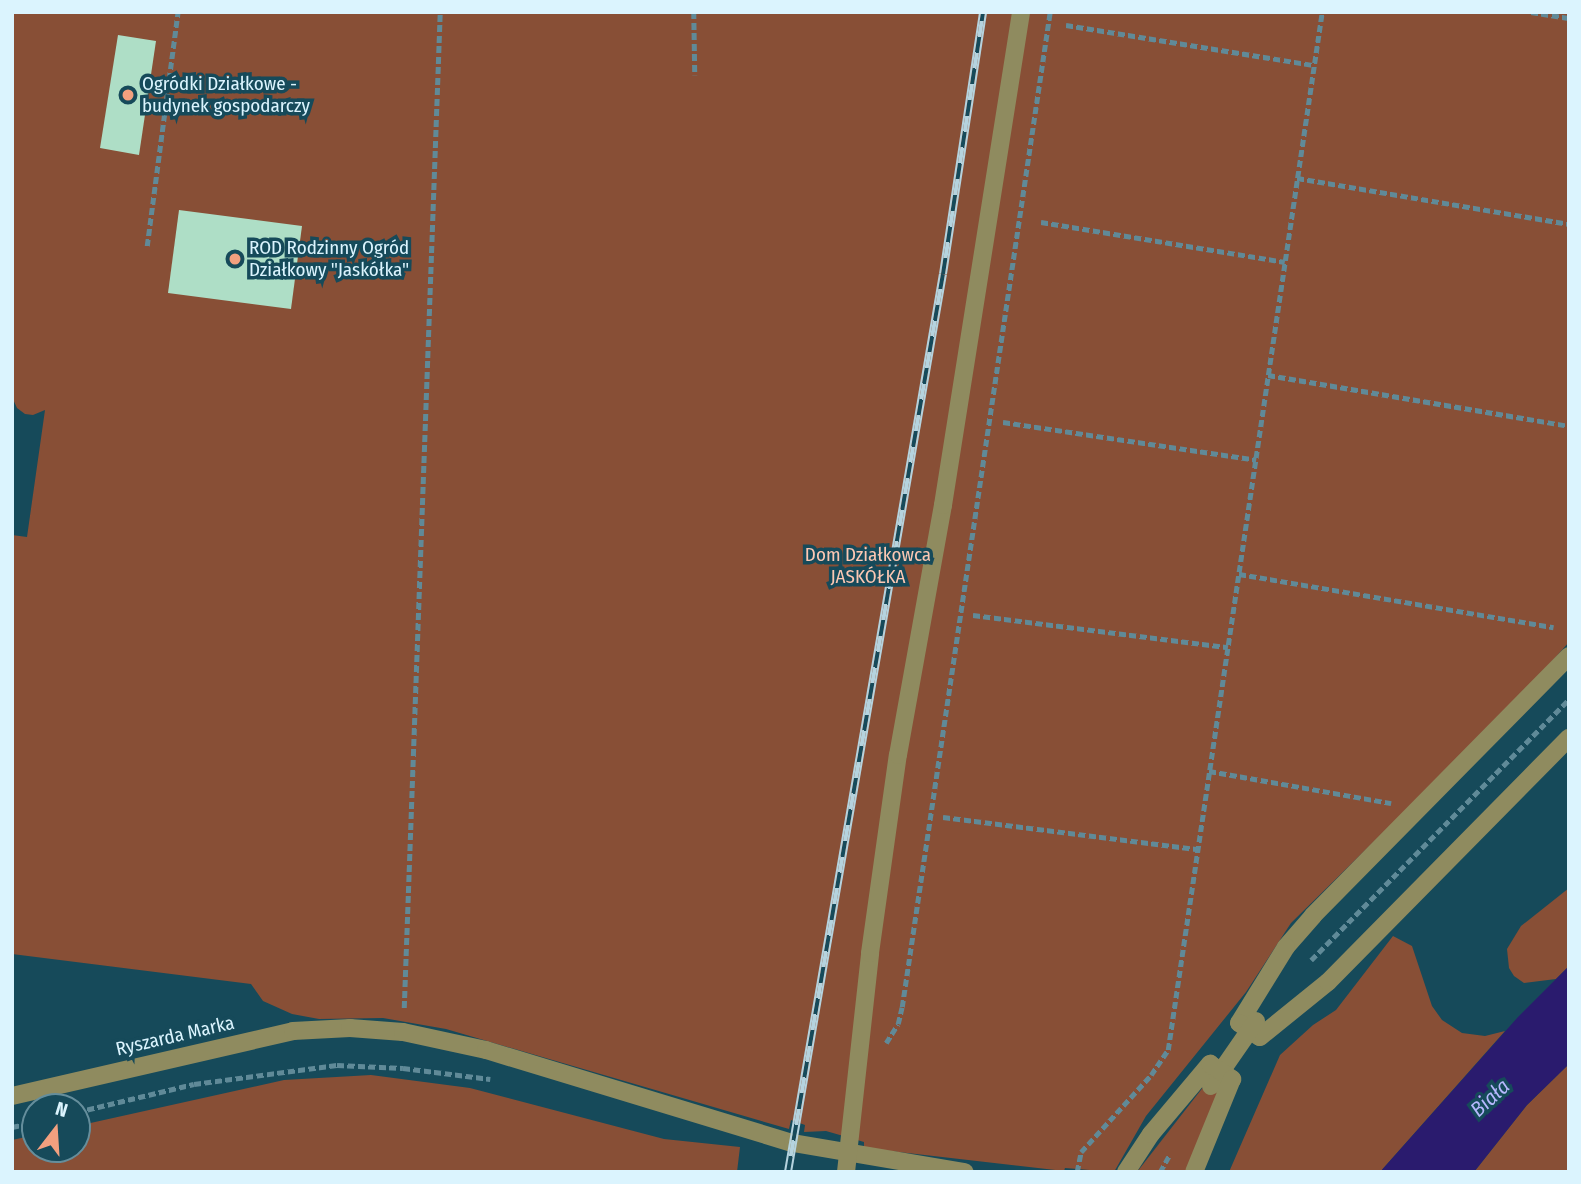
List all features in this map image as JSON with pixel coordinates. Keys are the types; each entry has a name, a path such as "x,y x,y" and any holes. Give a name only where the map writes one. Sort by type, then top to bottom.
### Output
{"street":[{"path":"847,1163 870,953 898,755 946,491 1021,12"},
{"path":"1569,656 1286,947 1238,1023 1253,1026 1260,1037 1328,982 1569,738"},
{"path":"1216,1079 1253,1026"},
{"name":"Ryszarda Marka","path":"12,1096 293,1031 350,1028 403,1032 486,1050 793,1143 847,1163 965,1172"},
{"path":"1126,1172 1151,1133 1210,1064 1216,1079"},
{"path":"1194,1172 1232,1079 1216,1079"}],"path":[{"path":"147,246 178,12"},
{"path":"403,1032 440,12"},
{"path":"694,12 695,75"},
{"path":"885,1044 898,1024 902,1007 1050,12"},
{"path":"1077,1172 1081,1152 1152,1075 1168,1050 1322,12"},
{"path":"1531,12 1569,19"},
{"path":"1066,25 1314,65"},
{"path":"1297,178 1569,224"},
{"path":"1041,222 1285,262"},
{"path":"1268,375 1569,426"},
{"path":"1003,422 1256,460"},
{"path":"1239,574 1553,627"},
{"path":"973,615 1228,647"},
{"path":"1310,961 1569,699"},
{"path":"1209,771 1400,804"},
{"path":"943,817 1198,849"},
{"path":"91,1109 194,1084 337,1065 403,1068 504,1081"}],"green space":[{"name":"Dom Działkowca JASKÓŁKA","path":"12,12 1569,12 1569,642 1519,699 1291,923 1246,992 1146,1116 1114,1172 1065,1168 1064,1171 864,1148 864,1142 826,1131 804,1132 805,1125 791,1120 789,1129 446,1029 383,1018 319,1019 292,1014 263,1001 251,984 12,954 12,535 27,537 45,410 33,415 25,414 17,408 12,397"},
{"path":"1569,888 1569,966 1556,979 1524,983 1514,976 1509,968 1507,949 1521,926"},
{"path":"1393,936 1412,946 1432,1006 1442,1020 1462,1033 1485,1036 1505,1031 1380,1172 1229,1172 1280,1055 1313,1025 1336,1010"},
{"path":"1569,1064 1569,1172 1474,1172 1527,1105"},
{"path":"371,1075 470,1088 664,1139 740,1147 737,1172 12,1172 12,1140 21,1138 21,1163 91,1163 91,1123 284,1080"},
{"path":"1211,1077 1221,1085 1186,1172 1137,1172"}],"water":[{"name":"Biała","path":"1569,966 1569,1064 1527,1105 1474,1172 1380,1172 1518,1017"}],"building":[{"name":"Ogródki Działkowe - budynek gospodarczy","path":"118,35 156,41 139,155 100,148"},
{"name":"ROD Rodzinny Ogród Działkowy \"Jaskółka\"","path":"179,210 302,226 291,309 168,293"}],"railway":[{"path":"788,1172 943,274 983,12"}],"place":[{"name":"Ogródki Działkowe - budynek gospodarczy","path":"128,95"},
{"name":"ROD Rodzinny Ogród Działkowy \"Jaskółka\"","path":"235,259"}]}
